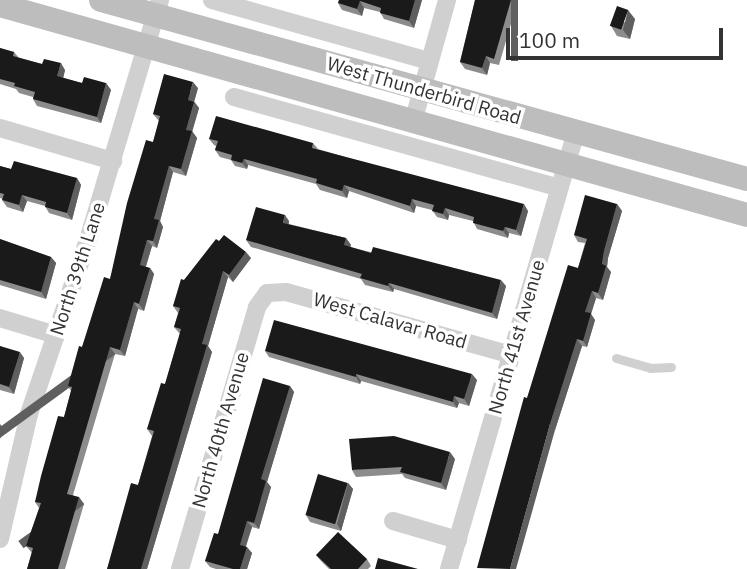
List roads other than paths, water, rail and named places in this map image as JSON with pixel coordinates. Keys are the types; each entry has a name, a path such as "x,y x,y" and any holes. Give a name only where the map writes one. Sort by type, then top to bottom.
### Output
{"main road":[{"name":"West Thunderbird Road","path":"101,0 158,8 421,90 747,179"},
{"name":"West Thunderbird Road","path":"0,5 413,122 563,176 747,215"}],"street":[{"name":"West Thunderbird Road","path":"212,0 429,61"},
{"path":"413,122 447,0"},
{"name":"North 39th Lane","path":"0,539 4,498 113,161 158,8"},
{"path":"259,78 270,107"},
{"name":"West Thunderbird Road","path":"234,97 563,176"},
{"path":"0,128 113,161"},
{"name":"North 41st Avenue","path":"449,569 576,133"},
{"name":"West Calavar Road","path":"267,293 286,292 512,355"},
{"name":"North 40th Avenue","path":"180,569 257,307 267,293"},
{"path":"0,318 55,335"},
{"path":"393,521 458,540"}],"lane":[{"path":"616,358 650,368 671,367"}]}
